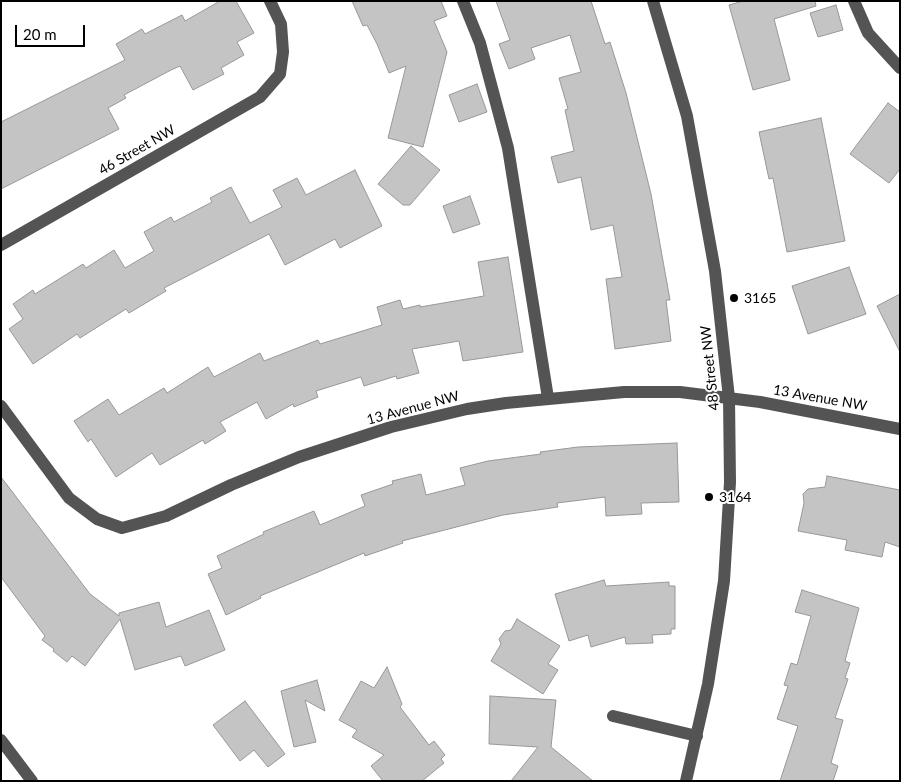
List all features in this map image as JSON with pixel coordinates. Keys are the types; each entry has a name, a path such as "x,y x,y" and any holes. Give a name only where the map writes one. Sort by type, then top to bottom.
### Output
{"street":[{"name":"46 Street NW","path":"1,245 260,97 280,74 283,52 281,24 270,1"},
{"path":"463,1 480,43 508,148 548,398"},
{"name":"48 Street NW","path":"653,1 687,116 715,271 729,398 730,482 724,581 708,684 686,781"},
{"path":"854,1 868,33 900,68"},
{"name":"13 Avenue NW","path":"1,406 70,498 98,519 122,528 166,516 231,485 299,457 391,428 467,409 548,398 654,392 697,393 900,429"},
{"path":"614,716 697,736"},
{"path":"1,740 32,781"}],"building":[{"path":"220,1 236,1 254,33 237,42 244,55 221,68 224,74 193,90 180,66 171,70 124,95 126,98 108,108 119,129 1,189 1,122 125,60 116,44 142,29 145,34 182,15 185,21"},
{"path":"352,1 441,1 447,16 434,21 447,52 423,147 388,138 406,66 389,73 377,44 367,25 363,26"},
{"path":"496,1 591,1 605,44 610,42 626,93 651,194 670,300 666,300 671,341 615,349 606,279 622,277 613,225 591,230 581,177 558,183 551,157 574,151 565,110 568,109 559,78 581,72 570,35 531,48 535,59 509,69 499,44 510,40"},
{"path":"743,1 815,1 816,6 774,19 790,80 753,90 729,5"},
{"path":"836,5 843,30 818,37 810,13"},
{"path":"477,84 487,112 459,122 449,95"},
{"path":"888,103 900,112 900,169 889,183 850,154"},
{"path":"821,118 845,241 787,252 773,178 769,179 759,132"},
{"path":"411,146 440,170 410,205 403,205 378,184"},
{"path":"355,170 382,226 340,248 335,239 285,265 269,234 164,288 166,291 129,313 126,309 80,338 77,334 33,364 9,329 23,319 13,304 33,290 35,294 83,264 86,268 114,250 125,268 154,251 144,232 171,217 174,222 212,202 210,198 231,187 250,223 282,207 273,190 297,178 306,195"},
{"path":"470,196 480,224 453,233 443,206"},
{"path":"508,257 523,352 463,361 459,341 412,349 419,373 397,379 396,376 364,386 361,377 316,391 318,397 294,407 293,404 266,419 257,402 220,422 226,431 205,444 203,440 160,465 152,453 116,477 91,439 88,442 74,421 108,399 119,415 164,388 167,393 208,367 214,377 260,353 264,361 318,340 320,344 382,325 377,307 400,300 403,309 484,296 478,262"},
{"path":"849,267 866,314 808,334 792,286"},
{"path":"900,294 900,352 877,306"},
{"path":"677,443 679,502 641,503 642,514 606,516 605,497 557,503 558,507 503,515 402,541 403,543 365,556 364,553 260,596 261,598 226,615 208,574 222,568 217,556 264,534 263,532 314,511 320,525 365,506 361,495 393,484 392,481 421,474 426,495 465,485 460,468 488,461 578,447"},
{"path":"827,476 900,490 900,547 885,542 882,557 845,550 847,540 798,531 804,503 803,494 808,489 825,487"},
{"path":"1,477 90,594 119,616 119,613 159,602 166,627 209,610 225,650 185,666 181,656 135,670 120,619 85,666 72,656 67,662 42,640 45,636 1,577"},
{"path":"604,580 606,586 669,582 669,586 675,586 675,629 671,629 671,634 652,635 653,643 626,644 625,637 591,647 588,635 569,641 555,594"},
{"path":"802,590 859,608 845,661 850,663 845,678 848,679 835,718 843,720 831,763 838,766 833,781 780,781 798,726 777,719 788,686 784,685 791,663 797,665 811,616 795,612"},
{"path":"517,619 560,646 548,664 558,670 543,694 491,661 501,644 499,639 505,631 511,630"},
{"path":"387,667 402,704 400,707 429,745 434,741 445,755 441,759 444,763 422,781 383,781 371,766 384,755 352,737 357,730 339,720 361,681 374,688"},
{"path":"317,680 325,711 305,700 316,742 294,747 281,691"},
{"path":"490,696 556,700 551,747 593,781 511,781 538,747 489,744"},
{"path":"245,701 285,754 268,767 254,750 240,761 213,725"}],"place":[{"name":"3165","path":"734,298"},
{"name":"3164","path":"709,497"}]}
